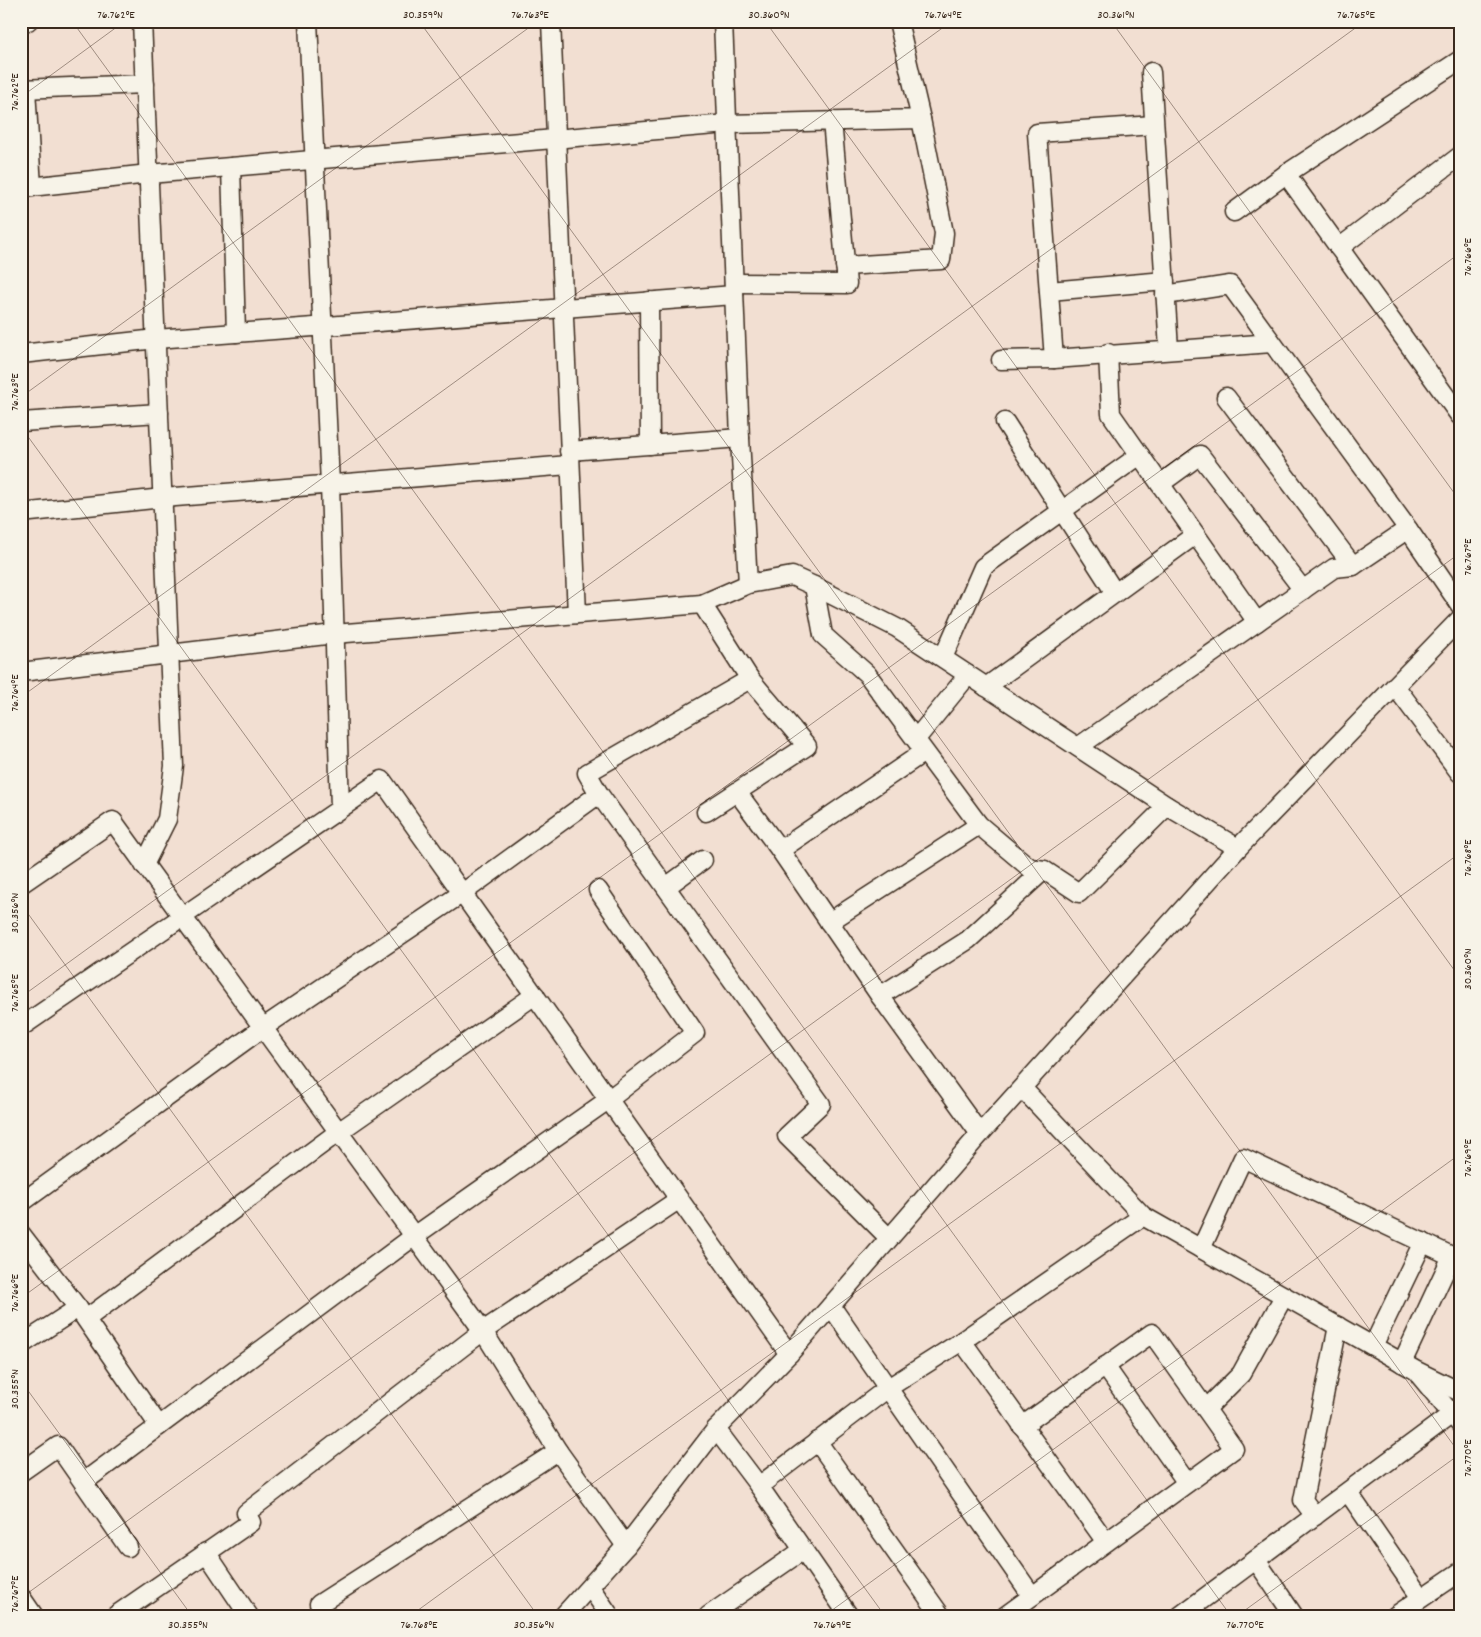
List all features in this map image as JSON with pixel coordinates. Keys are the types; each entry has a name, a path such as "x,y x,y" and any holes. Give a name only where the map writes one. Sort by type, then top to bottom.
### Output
{"street":[{"path":"21,22 28,21"},
{"path":"142,21 174,766 167,819 144,865"},
{"path":"308,21 330,484 340,808"},
{"path":"551,21 562,308 577,614"},
{"path":"724,21 740,438 748,584"},
{"path":"845,266 941,260 944,233 921,119 898,21"},
{"path":"1234,212 1286,174 1460,60"},
{"path":"1151,72 1169,349"},
{"path":"145,84 24,89 27,187 149,174 727,124 921,119"},
{"path":"21,354 236,333 649,302 734,289 847,284 832,121"},
{"path":"1054,359 1037,133 1154,125"},
{"path":"1339,248 1460,156"},
{"path":"231,167 236,333"},
{"path":"1286,174 1460,416"},
{"path":"1049,291 1230,285 1408,529 1460,605"},
{"path":"649,302 650,445"},
{"path":"1001,360 1054,359 1108,353 1272,342"},
{"path":"1108,353 1111,414 1257,622"},
{"path":"1226,397 1352,566"},
{"path":"21,422 159,412"},
{"path":"1005,422 1115,593"},
{"path":"21,513 163,498 330,484 569,458 650,445 740,438"},
{"path":"943,658 983,567 1140,455"},
{"path":"1160,484 1200,456 1303,590"},
{"path":"1078,747 1334,568 1352,566 1408,529"},
{"path":"986,686 1196,535"},
{"path":"21,672 334,634 702,604 748,584 792,576 897,628 1167,806 1238,848"},
{"path":"814,586 823,635 867,674 979,825 1030,868 1044,870 1079,893 1167,806"},
{"path":"702,604 750,679 806,746 706,812"},
{"path":"563,1616 626,1546 716,1429 789,1354 980,1134 1023,1089 1238,848 1460,619"},
{"path":"780,850 920,746 968,675"},
{"path":"750,679 587,773 599,794 821,1104 787,1136 889,1238"},
{"path":"1395,686 1460,773"},
{"path":"21,1028 382,780 789,1354"},
{"path":"737,792 780,850 880,996 980,1134"},
{"path":"21,1203 264,1027 461,894 599,794"},
{"path":"21,884 113,821 264,1027 337,1133 483,1331 558,1450 626,1546"},
{"path":"829,922 979,825"},
{"path":"666,887 703,860"},
{"path":"880,996 968,940 1044,870"},
{"path":"85,1481 413,1237 608,1100 694,1033 598,890"},
{"path":"21,1344 82,1314 535,995"},
{"path":"1023,1089 1143,1216 1408,1366 1460,1392"},
{"path":"1201,1250 1243,1158 1456,1258 1408,1366"},
{"path":"115,1616 251,1522 246,1514 483,1331 678,1200"},
{"path":"759,1486 888,1388 962,1341 1143,1216"},
{"path":"21,1234 82,1314 159,1426"},
{"path":"1372,1346 1423,1242"},
{"path":"1206,1409 1241,1374 1284,1296"},
{"path":"831,1306 1032,1596"},
{"path":"1315,1516 1303,1500 1338,1326"},
{"path":"1005,1616 1234,1449 1152,1332 1022,1426"},
{"path":"962,1341 1106,1542"},
{"path":"1105,1366 1187,1483"},
{"path":"1180,1616 1348,1492 1457,1415 1408,1366"},
{"path":"716,1429 759,1486 848,1616"},
{"path":"817,1441 941,1616"},
{"path":"21,1472 58,1446 85,1481 128,1547"},
{"path":"319,1604 558,1450"},
{"path":"1348,1492 1421,1598"},
{"path":"708,1616 803,1550"},
{"path":"206,1552 249,1616"},
{"path":"1256,1560 1294,1616"},
{"path":"1394,1616 1460,1572"},
{"path":"590,1587 610,1616"},
{"path":"21,1597 34,1616"}]}
